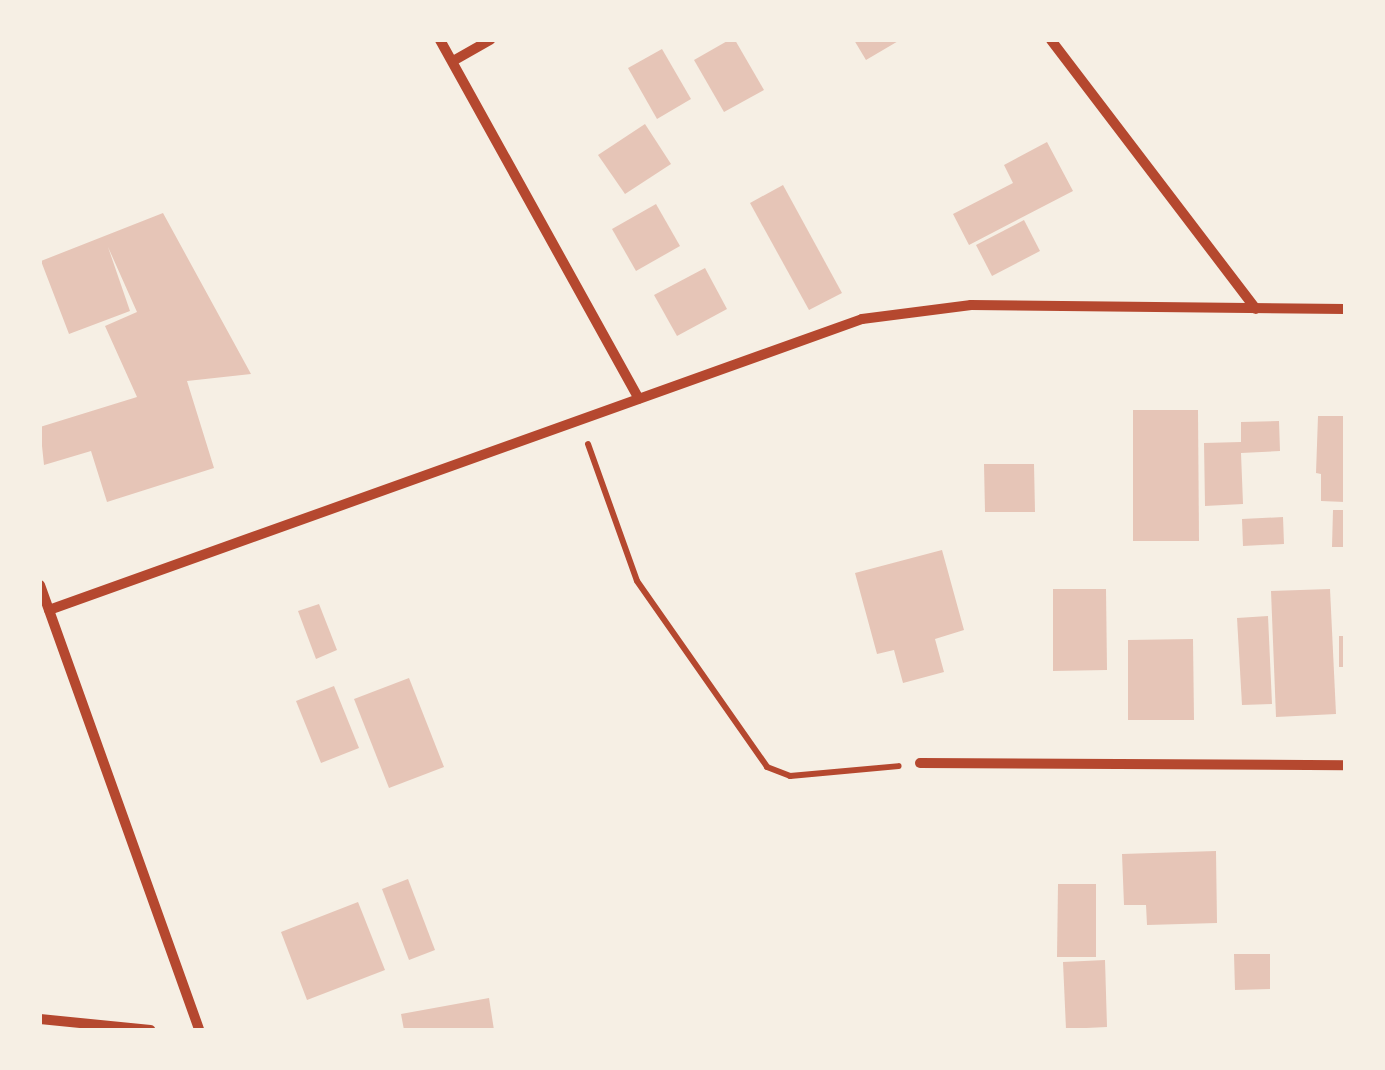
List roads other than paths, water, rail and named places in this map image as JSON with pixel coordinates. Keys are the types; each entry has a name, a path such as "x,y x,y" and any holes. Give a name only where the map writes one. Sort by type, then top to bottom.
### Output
{"street":[{"path":"440,40 639,399"},
{"path":"453,61 490,40"},
{"path":"1051,40 1256,309"},
{"path":"50,610 862,319 972,304 1345,310"},
{"path":"40,586 199,1030"},
{"path":"920,763 1345,765"},
{"path":"40,1019 150,1030"}]}
